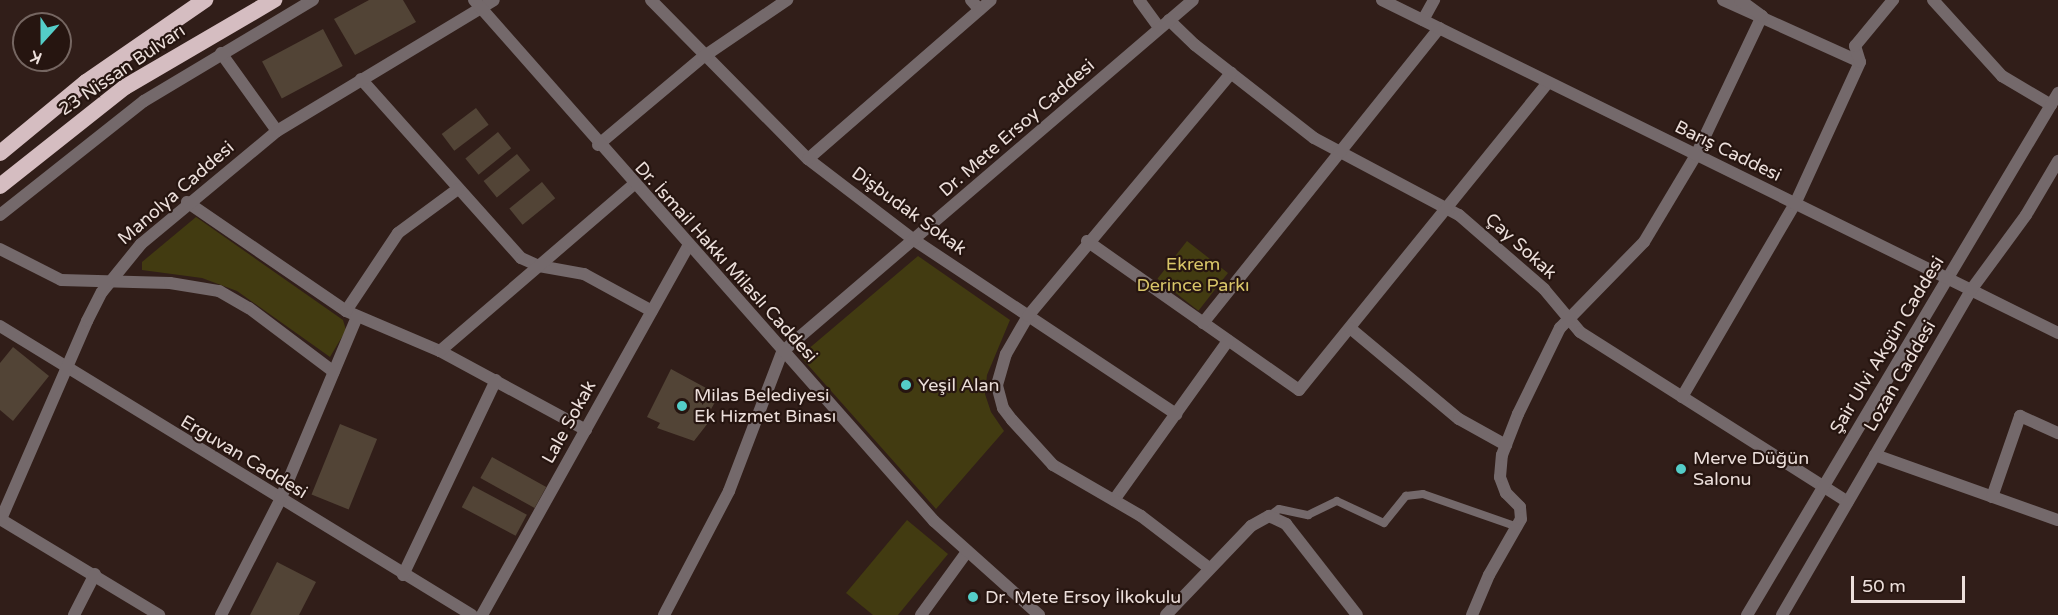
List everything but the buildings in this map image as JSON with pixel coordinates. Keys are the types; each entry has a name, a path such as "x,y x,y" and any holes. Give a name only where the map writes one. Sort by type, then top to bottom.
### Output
{"highway":[{"name":"23 Nissan Bulvarı","path":"0,153 86,82 204,0"},
{"name":"23 Nissan Bulvarı","path":"0,186 125,87 274,0"}],"street":[{"path":"0,214 116,121 221,52 313,0"},
{"name":"Manolya Caddesi","path":"1,519 66,370 110,281 141,244 187,202 277,131 477,4 494,0"},
{"name":"Dişbudak Sokak","path":"651,0 703,57 808,159 914,240 1176,414"},
{"path":"598,145 703,57 787,0"},
{"path":"808,159 976,5 991,0"},
{"name":"Çay Sokak","path":"1138,0 1164,24 1339,153 1447,207 1533,278 1580,332 1848,502"},
{"name":"Dr. Mete Ersoy Caddesi","path":"782,352 1193,0"},
{"name":"Barış Caddesi","path":"1382,0 2058,333"},
{"path":"1423,20 1434,0"},
{"path":"1723,0 1860,62"},
{"path":"1740,0 1762,16"},
{"path":"1682,397 1795,204 1860,62 1855,46 1893,0"},
{"path":"1933,0 2002,76 2051,105"},
{"name":"Dr. İsmail Hakkı Milaslı Caddesi","path":"477,4 598,145 782,352 966,553 1039,615"},
{"path":"1472,615 1489,575 1518,527 1520,507 1506,493 1500,477 1506,445 1546,353 1568,319 1644,242 1696,155 1762,16"},
{"path":"1203,323 1439,28"},
{"path":"221,52 277,131"},
{"path":"1209,568 1156,526 1053,465 1003,408 997,385 999,372 1028,316 1087,241 1231,73"},
{"path":"361,79 512,250 539,266 584,274 651,311"},
{"path":"1087,241 1299,390 1548,82"},
{"name":"Şair Ulvi Akgün Caddesi","path":"1747,615 2058,93"},
{"name":"Lozan Caddesi","path":"1782,615 1971,290 2021,223 2058,161"},
{"path":"441,351 633,184"},
{"path":"221,615 280,500 334,372 352,314 398,233 458,189"},
{"path":"187,202 352,314 441,351 586,430"},
{"name":"Lale Sokak","path":"482,615 688,246"},
{"path":"0,249 61,280 170,282 219,291 249,308 334,372"},
{"name":"Erguvan Caddesi","path":"0,326 66,370 472,615"},
{"path":"1350,328 1459,419 1506,445"},
{"path":"1114,500 1228,341"},
{"path":"664,615 729,491 782,352"},
{"path":"403,575 496,380"},
{"path":"1992,497 2020,416 2058,433"},
{"path":"1875,455 2058,520"},
{"path":"1166,615 1257,520 1269,516 1286,524 1352,613"},
{"path":"1,519 95,573 159,615"},
{"path":"921,615 966,553"},
{"path":"74,615 95,573"}],"lane":[{"path":"1269,516 1279,509 1308,515 1337,501 1384,522 1406,496 1424,494 1518,527"}],"green space":[{"path":"196,217 343,320 346,330 330,357 237,291 202,278 142,270 142,262"},
{"name":"Ekrem Derince Parkı","path":"1187,241 1228,273 1198,311 1157,279"},
{"name":"Yeşil Alan","path":"918,256 1010,320 987,375 985,394 991,412 1004,431 936,509 800,356"},
{"path":"907,520 948,554 898,615 873,615 846,593"}],"place":[{"name":"Yeşil Alan","path":"906,385"},
{"name":"Milas Belediyesi Ek Hizmet Binası","path":"682,406"},
{"name":"Merve Düğün Salonu","path":"1681,469"},
{"name":"Dr. Mete Ersoy İlkokulu","path":"973,597"}]}
